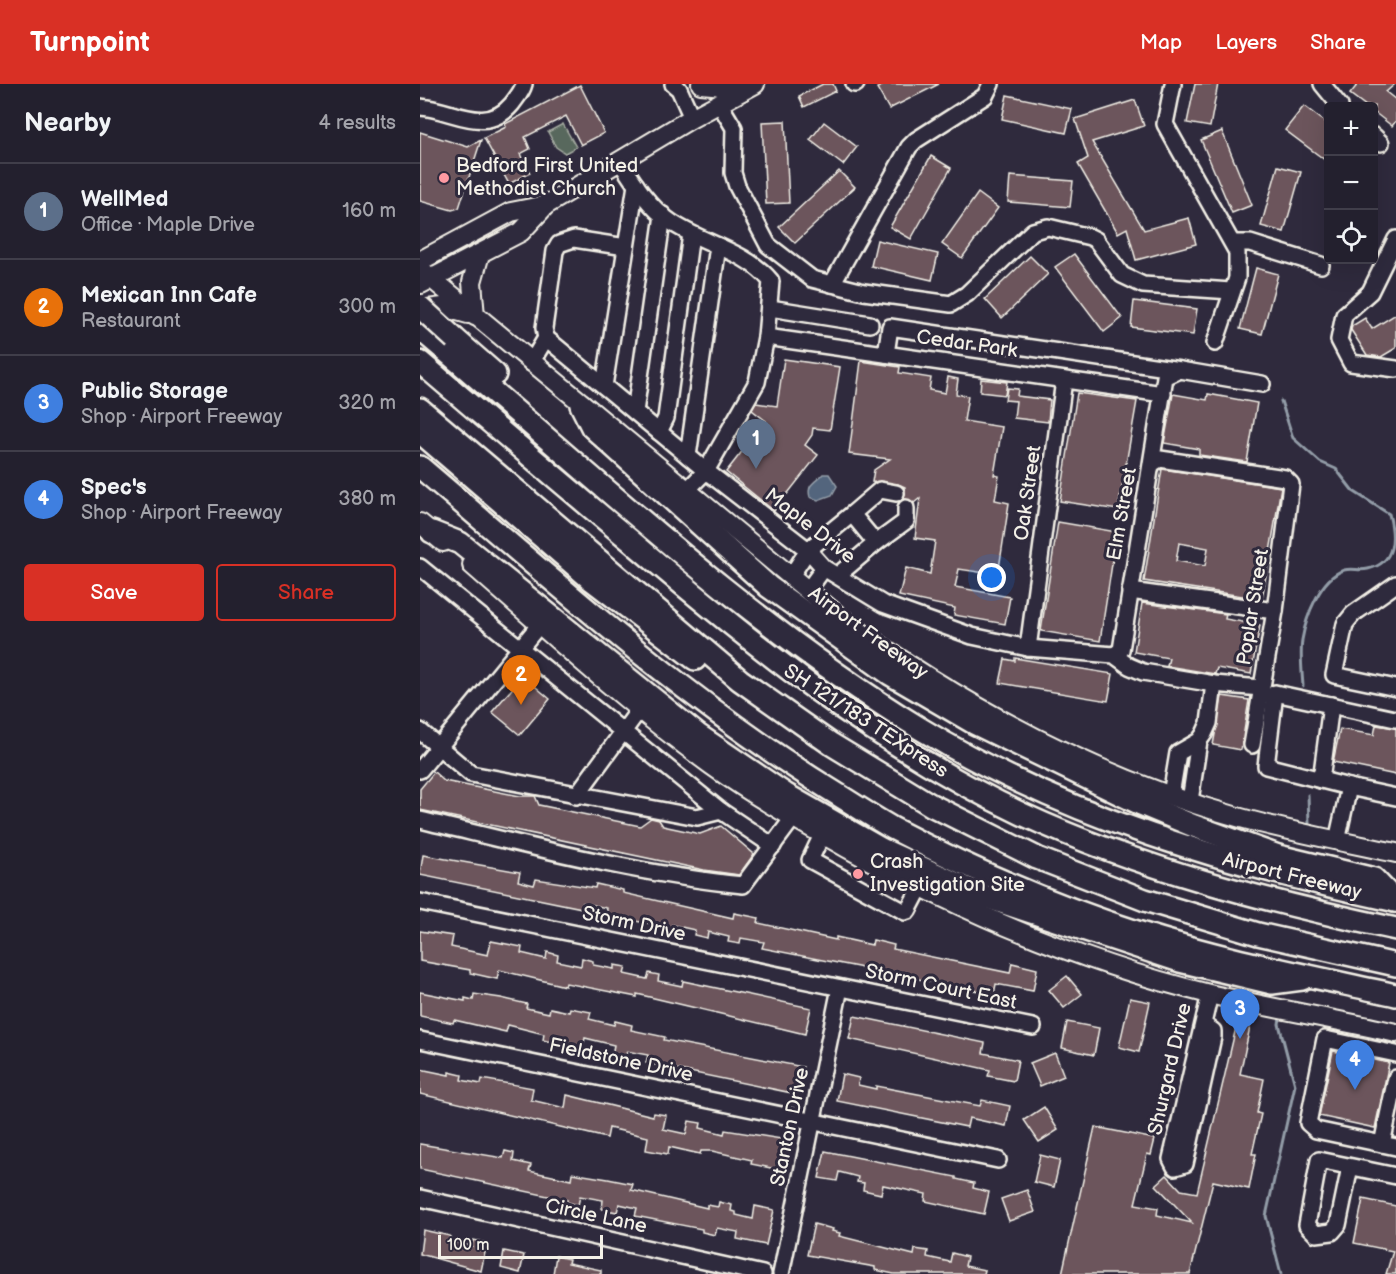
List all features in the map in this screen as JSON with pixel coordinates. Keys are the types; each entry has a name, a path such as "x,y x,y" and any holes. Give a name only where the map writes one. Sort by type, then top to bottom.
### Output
{"highway":[{"path":"420,308 448,343"},
{"path":"420,329 448,343"},
{"name":"Airport Freeway","path":"448,343 646,507 659,534 797,645 857,688 923,730 1011,777 1079,809 1199,853 1291,878 1395,901"},
{"name":"SH 121/183 TEXpress","path":"420,362 775,661 871,729 963,784 1024,815 1154,866 1313,911 1396,929"},
{"path":"581,405 592,427 769,586 890,674 974,723 1141,804 1278,856 1374,879 1395,901"},
{"name":"SH 121/183 TEXpress","path":"420,409 740,680 782,711 881,776 931,805 1037,858 1145,900 1246,931 1396,964"},
{"path":"420,432 592,580 649,624 732,686 782,711"},
{"path":"420,467 652,664 710,709 808,776 890,827 972,867 1065,906 1138,932 1314,977 1396,995"},
{"path":"426,528 459,543 706,741 815,812 880,849 997,900 1180,961 1272,984 1314,977"}],"main road":[{"path":"701,84 752,86"},
{"path":"424,277 480,254 521,232 546,205 692,118 752,86"},
{"path":"420,261 511,212 546,205"},
{"path":"420,308 443,307 475,316 472,282 480,254"},
{"name":"Airport Freeway","path":"424,277 475,316 841,618 903,663 978,709 1048,744 1171,795 1239,818 1396,853"},
{"path":"426,528 639,710 713,766 793,818 920,888 987,919 1068,950 1210,994 1396,1032"}],"street":[{"path":"420,107 480,121 493,119 507,110 522,92 524,84"},
{"path":"673,84 679,89 692,118"},
{"path":"832,284 909,147 916,140 985,96 991,84"},
{"path":"1173,84 1165,124 1173,143 1233,243 1238,261 1237,278 1215,343"},
{"path":"1325,85 1337,102"},
{"path":"719,103 734,128 733,173 736,186 768,245 812,279 864,292 951,304 967,294 1033,231 1048,227 1096,240 1127,280 1143,285 1231,291"},
{"path":"620,161 636,185 663,215 691,234 749,261 771,280 770,308 757,382 705,471 686,491"},
{"path":"604,386 636,185"},
{"path":"635,412 663,215"},
{"path":"659,432 666,418 691,234"},
{"path":"531,363 546,338 544,328 555,251 559,244 574,239 626,247"},
{"path":"1396,239 1370,292 1344,315 1339,340 1352,363 1396,369"},
{"path":"1233,243 1250,243 1321,265"},
{"path":"688,456 718,246"},
{"path":"770,308 870,324"},
{"path":"886,354 890,327 1262,384"},
{"name":"Cedar Park","path":"766,337 1163,394"},
{"name":"Maple Drive","path":"546,338 705,471 808,550 824,568 883,604 972,636 1028,648 1114,655 1129,666 1143,672 1214,684 1261,688"},
{"name":"Elm Street","path":"1114,655 1121,651 1166,377 1180,370"},
{"name":"Oak Street","path":"1028,648 1064,380"},
{"name":"Poplar Street","path":"1152,464 1160,459 1285,478 1291,484 1275,611 1252,746"},
{"path":"791,576 808,550 880,490 896,493"},
{"path":"838,575 906,521 906,508"},
{"path":"852,514 876,543"},
{"path":"420,567 721,811 772,846"},
{"path":"808,590 824,568"},
{"path":"1396,584 1353,614 1345,624 1334,675 1396,688"},
{"path":"1130,591 1275,611"},
{"path":"420,770 540,624"},
{"path":"1190,801 1199,741 1209,723 1214,684"},
{"path":"1395,719 1275,693 1266,766 1396,797"},
{"path":"1321,780 1331,705"},
{"path":"576,796 639,710"},
{"path":"420,731 471,774 697,818 721,811"},
{"path":"1171,795 1178,753 1199,741"},
{"path":"1337,841 1349,787"},
{"path":"420,820 550,850 713,882 743,885 793,818"},
{"path":"822,835 810,860 904,912 908,911 920,888"},
{"name":"Storm Drive","path":"420,902 840,988"},
{"name":"Storm Court East","path":"840,988 1033,1027"},
{"name":"Stanton Drive","path":"781,1274 840,988"},
{"name":"Shurgard Drive","path":"1171,1155 1210,994"},
{"path":"1396,1054 1325,1039 1310,1103 1308,1123 1316,1130 1389,1145 1396,1078"},
{"name":"Fieldstone Drive","path":"420,1040 998,1160"},
{"path":"1350,1167 1338,1225 1332,1232 1316,1234 1307,1224 1319,1160 1396,1176"},
{"name":"Circle Lane","path":"420,1198 763,1274"}],"green space":[{"path":"563,124 576,147 565,153 556,147 548,132"}],"water":[{"path":"823,474 829,474 837,486 832,495 818,500 810,497 809,489"}],"building":[{"path":"823,84 833,84 836,91 804,107 799,96"},
{"path":"886,84 939,84 889,109 877,88"},
{"path":"1195,84 1218,84 1210,127 1187,123"},
{"path":"1358,84 1395,84 1386,92 1396,100 1396,121 1392,126 1378,115 1378,102 1361,102 1350,94"},
{"path":"580,85 604,133 581,145 566,116 525,137 530,149 520,154 530,173 509,184 484,138 506,127 505,124"},
{"path":"1007,95 1072,109 1066,133 1002,119"},
{"path":"1135,100 1144,126 1092,142 1144,230 1189,218 1196,244 1136,260 1127,228 1118,233 1078,164 1088,158 1075,119"},
{"path":"1304,106 1324,121 1324,159 1285,130"},
{"path":"785,121 789,203 766,204 762,122"},
{"path":"824,122 857,147 843,165 810,140"},
{"path":"1222,131 1252,205 1232,213 1201,140"},
{"name":"Bedford First United Methodist Church","path":"420,132 468,147 481,140 459,208 452,210 420,201"},
{"path":"931,156 951,168 911,239 890,227"},
{"path":"1278,166 1301,172 1284,232 1261,226"},
{"path":"839,171 855,187 795,243 779,227"},
{"path":"1010,176 1073,181 1070,207 1008,202"},
{"path":"978,193 998,208 962,258 942,244"},
{"path":"877,240 938,254 932,280 871,266"},
{"path":"1074,254 1122,318 1104,332 1055,267"},
{"path":"1030,256 1048,274 1002,318 985,299"},
{"path":"1256,268 1278,274 1262,334 1240,329"},
{"path":"1134,301 1197,309 1193,335 1131,327"},
{"path":"1396,314 1396,348 1381,357 1367,355 1351,330 1352,326 1365,318 1372,329"},
{"path":"784,359 840,367 830,430 813,428 812,435 805,445 818,455 774,511 726,472 766,421 752,410 756,403 777,406"},
{"path":"861,361 900,367 899,373 931,378 929,390 945,393 948,377 958,379 956,394 968,396 964,421 1002,427 994,475 999,476 995,500 1009,503 998,575 959,569 955,587 1010,597 1005,624 954,615 955,608 899,596 906,568 930,574 935,541 915,538 920,498 914,503 904,499 905,487 898,484 872,482 874,470 890,459 849,454"},
{"path":"981,379 1007,382 1005,395 980,392"},
{"path":"1007,388 1018,389 1017,396 1050,400 1048,422 1014,418 1016,401 1005,400"},
{"path":"1077,393 1137,401 1118,510 1060,501"},
{"path":"1173,394 1207,400 1208,394 1257,403 1247,462 1199,455 1199,449 1164,443"},
{"path":"1162,469 1281,487 1262,599 1144,581","holes":["1179,543 1208,548 1205,566 1176,561"]},
{"path":"1058,522 1117,532 1100,641 1041,631"},
{"path":"1142,603 1226,614 1225,619 1260,625 1251,674 1217,668 1215,674 1167,666 1169,658 1134,652"},
{"path":"1015,658 1113,674 1108,701 1000,683 1005,659 1015,661"},
{"path":"523,676 550,699 520,735 492,712"},
{"path":"1222,696 1249,700 1241,750 1213,745"},
{"path":"1376,725 1396,728 1396,775 1333,762 1340,729 1374,735"},
{"path":"434,772 444,781 520,796 535,796 539,805 640,826 651,818 659,820 663,826 700,834 721,826 754,854 739,875 704,870 420,810 420,789"},
{"path":"423,855 520,872 518,881 534,885 536,879 595,888 596,884 623,890 623,893 733,918 734,913 759,918 758,923 836,940 836,937 872,945 873,940 894,945 893,949 1010,973 1012,963 1037,969 1033,991 996,984 994,994 762,948 764,942 741,938 740,944 728,942 729,937 708,932 707,938 694,935 695,930 672,925 671,930 657,927 658,925 606,916 607,908 583,903 582,908 420,875"},
{"path":"420,931 453,936 451,947 488,955 491,941 522,947 521,953 546,959 547,952 558,955 557,961 581,966 582,958 593,961 593,965 614,969 614,965 626,967 624,974 647,979 649,973 659,975 658,981 682,986 683,981 811,1008 805,1034 637,994 637,997 566,983 565,986 499,970 497,979 470,973 470,970 420,961"},
{"path":"1067,976 1082,994 1064,1008 1049,990"},
{"path":"420,992 465,1001 465,998 473,1000 474,994 501,998 527,1004 526,1008 549,1013 550,1008 569,1012 570,1008 591,1012 589,1019 614,1025 615,1021 632,1025 631,1030 665,1037 664,1040 803,1067 797,1094 646,1063 648,1055 627,1051 625,1058 612,1055 614,1045 585,1038 583,1047 543,1040 544,1034 508,1025 506,1032 454,1020 453,1023 420,1016"},
{"path":"1130,998 1150,1002 1139,1052 1119,1047"},
{"path":"854,1016 985,1043 983,1053 1018,1060 1014,1081 988,1076 990,1070 849,1039"},
{"path":"1238,1019 1251,1022 1240,1074 1264,1079 1257,1113 1261,1114 1252,1154 1256,1154 1249,1189 1213,1181 1190,1274 1062,1274 1095,1127 1155,1139 1151,1155 1147,1154 1135,1204 1158,1208 1157,1215 1192,1223 1156,1185 1167,1175 1181,1190 1197,1193"},
{"path":"1067,1022 1099,1028 1094,1055 1062,1048"},
{"path":"1333,1051 1389,1063 1375,1128 1319,1116"},
{"path":"1055,1053 1064,1076 1040,1086 1030,1063"},
{"path":"420,1069 449,1075 449,1072 462,1075 461,1080 481,1084 482,1079 533,1088 531,1100 565,1108 567,1095 653,1116 654,1113 666,1115 663,1129 686,1134 689,1121 701,1123 700,1128 724,1134 725,1130 788,1140 781,1170 751,1164 752,1160 712,1151 701,1151 700,1154 669,1147 668,1154 646,1150 648,1137 609,1128 607,1138 420,1094"},
{"path":"842,1074 859,1078 858,1085 876,1089 876,1086 980,1106 982,1100 1010,1106 1006,1126 969,1118 967,1127 837,1101"},
{"path":"1044,1107 1058,1130 1039,1142 1024,1120"},
{"path":"420,1144 503,1158 505,1151 514,1153 513,1161 531,1165 529,1171 571,1180 572,1173 633,1184 631,1190 707,1208 707,1205 718,1207 719,1202 732,1205 731,1211 736,1212 736,1215 753,1219 755,1206 774,1210 766,1245 737,1239 738,1232 717,1228 715,1235 702,1232 702,1229 635,1216 637,1208 619,1204 617,1212 602,1209 603,1200 580,1196 578,1205 566,1202 567,1200 420,1169"},
{"path":"825,1151 956,1177 956,1179 974,1183 973,1188 989,1192 984,1214 925,1201 926,1194 883,1185 881,1194 863,1190 864,1183 857,1182 858,1177 839,1172 837,1181 819,1178"},
{"path":"1040,1155 1060,1160 1054,1187 1034,1182"},
{"path":"1027,1190 1035,1212 1009,1221 1001,1199"},
{"path":"1363,1199 1396,1206 1396,1274 1386,1274 1393,1251 1354,1243"},
{"path":"814,1224 833,1229 832,1231 840,1233 839,1236 914,1255 915,1249 928,1251 927,1257 950,1262 952,1253 967,1257 965,1266 985,1270 984,1274 894,1274 875,1270 875,1267 807,1255"},
{"path":"423,1230 450,1236 449,1241 472,1246 473,1240 487,1243 481,1271 420,1254"},
{"path":"504,1251 524,1255 520,1273 501,1268"},
{"path":"556,1256 569,1259 568,1263 601,1270 601,1274 553,1274"}],"waterway":[{"path":"1281,401 1293,438 1320,462 1336,469 1353,491 1389,514 1392,531 1391,548 1384,561 1368,569 1347,569 1335,574 1321,590 1307,620 1302,640 1303,686"},
{"path":"1308,795 1309,823"},
{"path":"1280,1018 1279,1024 1295,1085 1266,1216 1281,1274"}],"place":[{"name":"Bedford First United Methodist Church","path":"444,178"},
{"name":"WellMed","path":"756,469"},
{"name":"Mexican Inn Cafe","path":"521,705"},
{"name":"Crash Investigation Site","path":"858,874"},
{"name":"Public Storage","path":"1240,1039"},
{"name":"Spec's","path":"1355,1090"}]}
